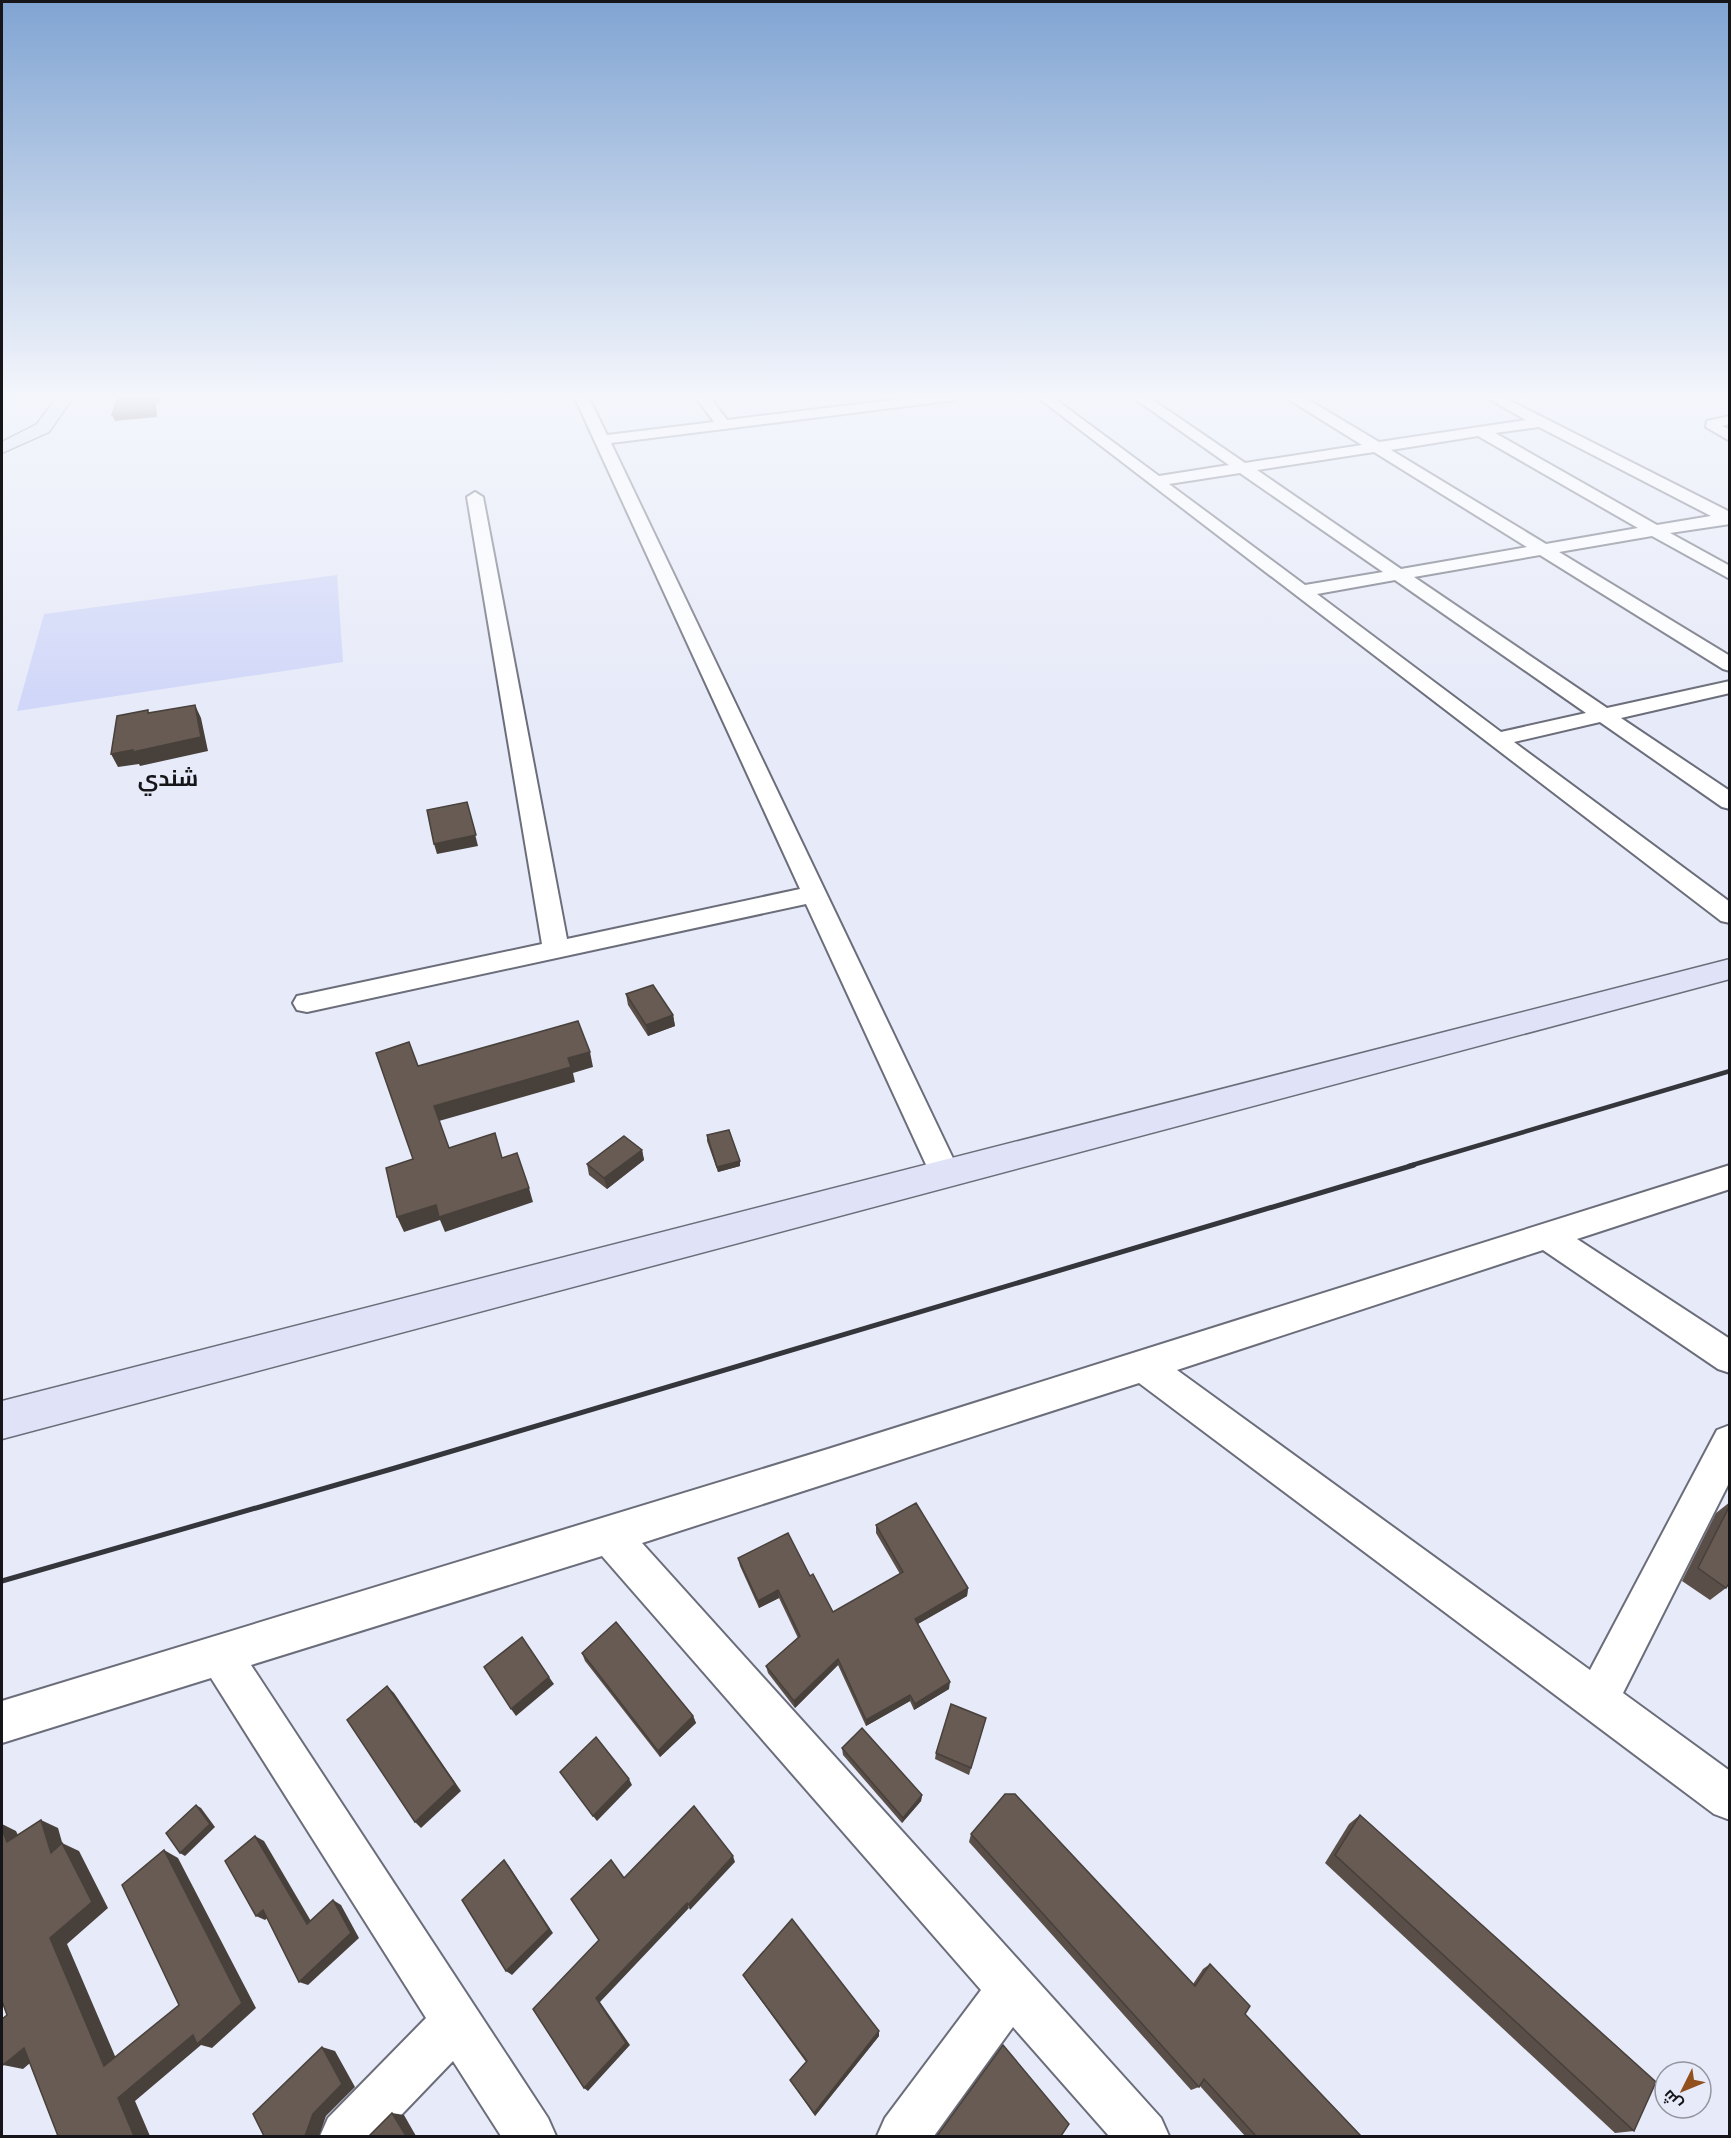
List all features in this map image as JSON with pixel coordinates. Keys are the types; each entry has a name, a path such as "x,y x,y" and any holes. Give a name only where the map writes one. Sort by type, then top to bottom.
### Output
{"street":[{"path":"628,496 945,1173"},
{"path":"1176,496 1730,915"},
{"path":"1283,496 1730,801"},
{"path":"1456,496 1730,664"},
{"path":"1593,496 1730,574"},
{"path":"1684,496 1729,519"},
{"path":"475,497 556,949"},
{"path":"1696,502 1718,498"},
{"path":"1302,591 1729,519"},
{"path":"1497,739 1730,687"},
{"path":"307,1003 814,894"},
{"path":"2,1420 1730,969"},
{"path":"2,1722 609,1535 1730,1177"},
{"path":"1548,1236 1730,1358"},
{"path":"1143,1366 1730,1798"},
{"path":"1597,1700 1730,1442"},
{"path":"609,1535 1143,2136"},
{"path":"220,1655 530,2136"},
{"path":"903,2136 1012,1988"},
{"path":"346,2136 457,2022"}],"shaded area":[{"path":"337,575 343,662 17,711 44,614"}],"building":[{"path":"195,705 201,737 133,752 133,750 111,754 117,716"},
{"path":"467,802 476,835 434,844 427,810"},
{"path":"653,985 673,1015 646,1025 626,994"},
{"path":"578,1021 590,1052 568,1058 571,1067 434,1106 449,1148 495,1133 502,1158 517,1153 529,1188 439,1217 436,1205 397,1217 386,1168 413,1159 376,1053 409,1042 418,1066"},
{"path":"729,1130 740,1161 717,1167 707,1135"},
{"path":"624,1136 642,1150 604,1178 587,1164"},
{"path":"916,1503 968,1588 915,1619 950,1682 915,1704 910,1695 866,1720 838,1659 794,1701 766,1666 800,1636 778,1590 758,1601 738,1558 788,1533 810,1576 813,1574 833,1612 903,1572 876,1525"},
{"path":"1730,1505 1730,1582 1726,1588 1698,1568"},
{"path":"616,1622 693,1716 658,1751 582,1653"},
{"path":"522,1637 549,1677 511,1709 484,1667"},
{"path":"387,1686 455,1784 415,1822 347,1720"},
{"path":"951,1704 986,1718 971,1768 936,1753"},
{"path":"862,1728 922,1795 903,1818 842,1748"},
{"path":"596,1737 629,1779 593,1816 560,1772"},
{"path":"1005,1794 1015,1794 1195,1986 1210,1964 1250,2006 1245,2014 1361,2136 1256,2136 1204,2079 1199,2087 971,1834"},
{"path":"196,1805 210,1824 180,1853 166,1833"},
{"path":"694,1806 733,1856 596,1998 626,2043 584,2088 533,2009 599,1940 571,1899 611,1860 624,1878"},
{"path":"1360,1815 1653,2079 1653,2089 1634,2131 1335,1855"},
{"path":"41,1820 51,1853 62,1843 92,1902 50,1938 104,2066 179,2005 122,1885 164,1850 242,2003 197,2044 193,2035 118,2098 134,2136 58,2136 24,2048 3,2065 2,2019 7,2015 2,2001 2,1830 7,1842"},
{"path":"255,1836 307,1924 333,1900 351,1933 299,1982 263,1910 256,1916 225,1861"},
{"path":"504,1860 549,1929 506,1971 462,1900"},
{"path":"792,1919 879,2031 814,2113 790,2080 807,2061 743,1975"},
{"path":"1003,2045 1069,2124 1061,2136 937,2136"},
{"path":"322,2047 342,2084 313,2114 305,2136 264,2136 253,2114"},
{"path":"392,2113 406,2136 369,2136"}],"railway":[{"path":"1409,1166 1730,1071"},
{"path":"2,1581 395,1468 1414,1165"}],"district":[{"name":"شندي","path":"168,777"}]}
